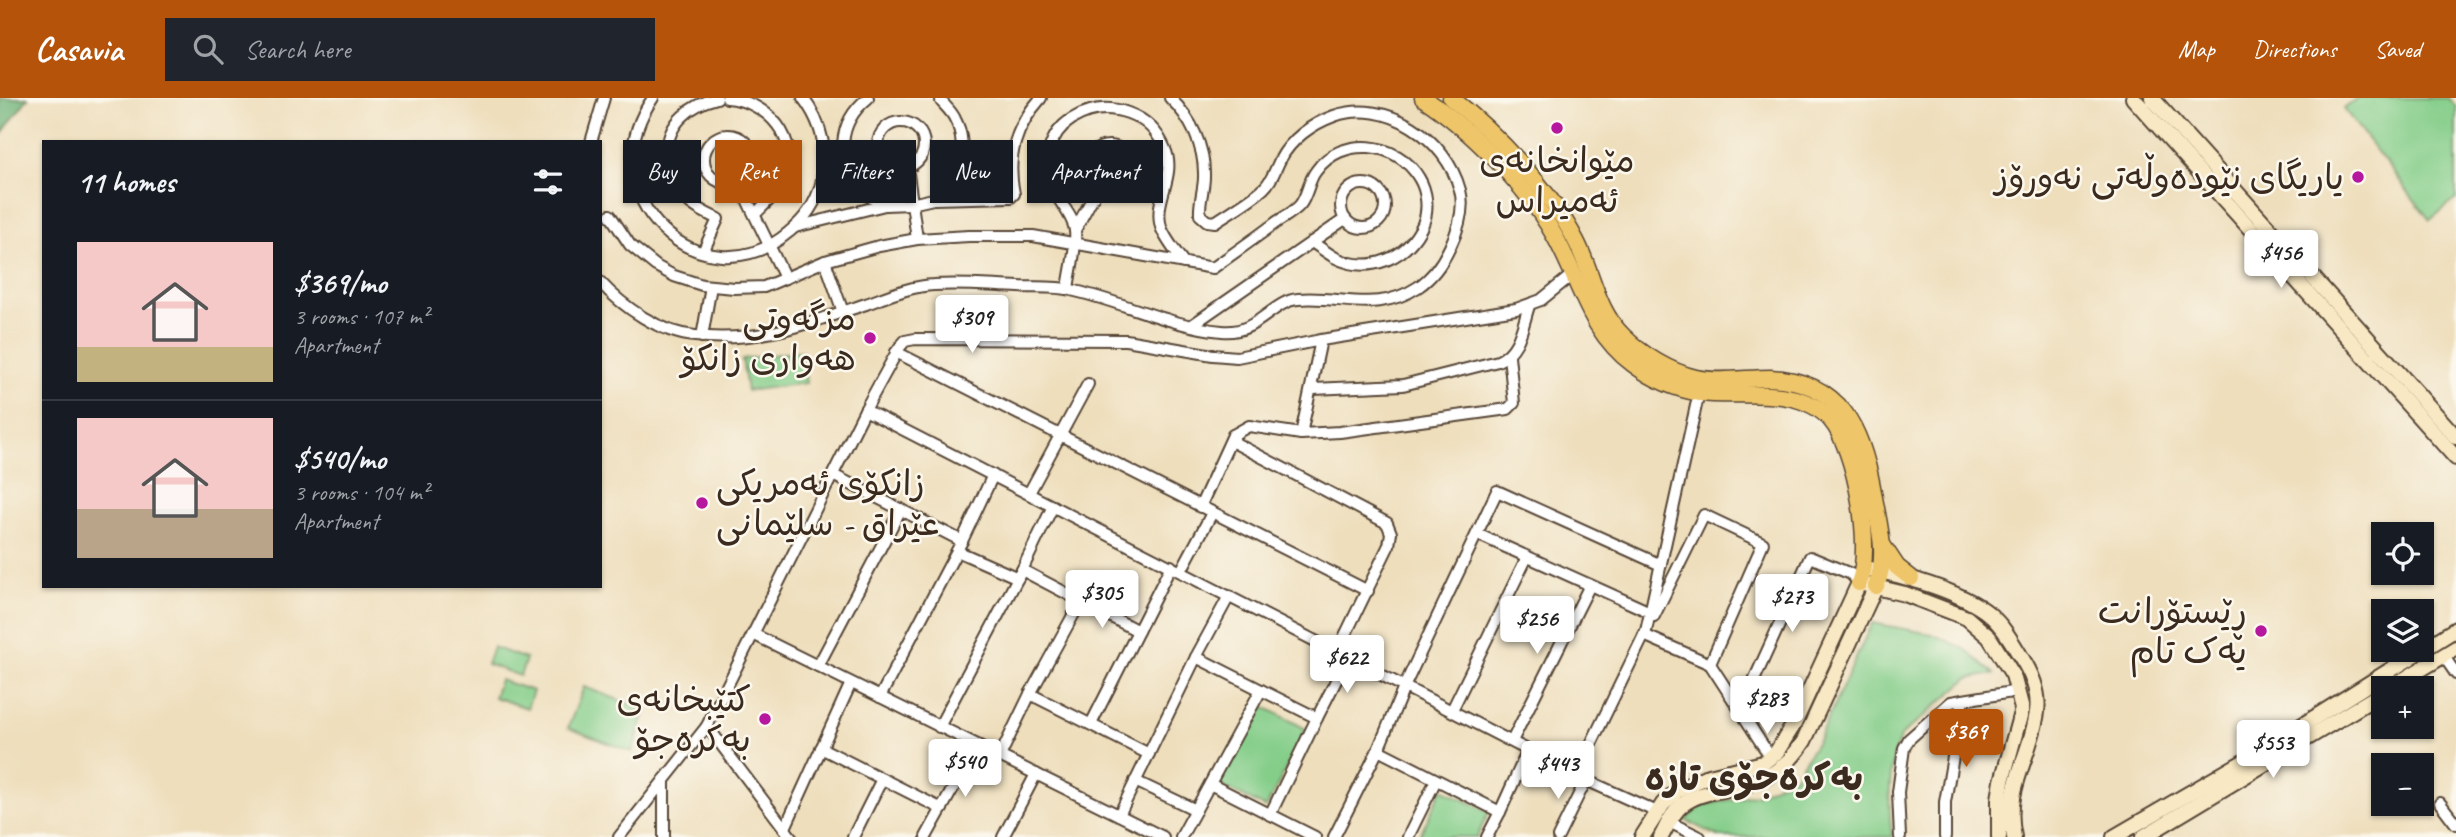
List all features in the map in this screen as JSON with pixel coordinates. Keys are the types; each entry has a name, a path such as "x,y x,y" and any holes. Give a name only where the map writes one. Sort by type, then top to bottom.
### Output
{"main road":[{"path":"1423,98 1460,126 1529,196 1556,237 1593,320 1628,351 1646,373 1666,384 1699,392 1792,398 1811,404 1829,417 1841,437 1851,464 1864,536 1858,575 1844,614 1794,724 1781,747 1771,758 1755,766 1694,781 1669,797 1661,837"},
{"path":"1451,98 1504,147 1558,210 1577,242 1600,304 1622,336 1628,351 1696,378 1773,378 1809,385 1827,394 1842,409 1860,442 1867,464 1882,544 1879,578 1804,741 1792,758 1774,774 1693,798 1663,817 1642,837"},
{"path":"2133,98 2456,458"},
{"path":"2152,98 2456,438"},
{"path":"1882,544 1897,567 1911,578 1969,602 1988,614 2011,641 2035,684 2038,704 2036,721 2013,796 2014,837"},
{"path":"1858,575 1911,578"},
{"path":"1879,578 1905,594 1958,614 1982,630 2005,660 2018,691 2022,709 2002,781 1999,837"},
{"path":"1858,620 1878,603 1892,596 1905,594"},
{"path":"1844,614 1858,620"},
{"path":"2143,837 2351,704 2456,629"},
{"path":"2410,676 2450,652"},
{"path":"2114,837 2250,758 2351,704 2371,697"}],"street":[{"path":"593,140 604,98"},
{"path":"653,98 641,118 634,141 632,165 636,188 647,210 662,229 681,243 703,252 738,254 771,245 795,227 816,198 824,163 819,127 803,98"},
{"path":"703,252 718,219 692,206 676,190 668,173 666,156 673,130 682,116 717,98"},
{"path":"727,98 753,104 767,113 786,139 788,162 784,181 755,214"},
{"path":"868,98 856,107 845,128 842,151 848,174 863,192 885,205"},
{"path":"1013,150 1025,118 1041,98"},
{"path":"602,284 640,315 673,330 702,337 751,338 779,332 905,290 933,285 1068,289 1224,332 1246,329 1293,299 1323,298 1361,304 1403,295 1435,272 1446,256 1458,228 1461,192 1445,157 1415,129 1398,119 1373,112 1348,112 1326,119 1302,133 1281,158 1264,188 1215,222 1207,221 1200,215 1204,170 1200,146 1188,120 1171,98"},
{"path":"941,101 956,119 961,140"},
{"path":"1075,230 1049,179 1048,161 1053,139 1065,124 1081,114 1101,108 1121,110 1147,125 1165,148 1169,172 1162,203 1161,225 1184,263"},
{"path":"898,121 916,126 925,142 920,159 907,167 895,168 886,164 880,157 878,148 878,138 882,130 898,121"},
{"path":"720,137 736,137 743,141 751,154 749,170 738,181 723,183 715,180 706,168 704,161 708,146 720,137"},
{"path":"610,215 630,245 656,266 674,276 711,286 764,287 825,261 917,239 1033,236 1213,268 1299,206 1314,172 1333,155 1348,149 1370,146 1393,152 1411,165 1424,190 1426,212 1416,236 1401,253 1388,260 1363,265 1335,257 1312,242"},
{"path":"1102,147 1119,149 1130,162 1128,179 1123,186 1115,190 1098,188 1087,175 1089,158 1102,147"},
{"path":"1362,183 1378,189 1386,204 1380,221 1365,229 1356,227 1345,219 1341,208 1346,191 1362,183"},
{"path":"795,227 885,205 930,200"},
{"path":"749,203 785,278"},
{"path":"1068,289 1075,230 1090,203"},
{"path":"911,204 917,239"},
{"path":"1192,325 1345,219"},
{"path":"825,261 843,312"},
{"path":"619,837 707,726 865,410 896,352 905,341 1140,341 1237,357 1321,340 1529,306 1541,300 1572,275"},
{"path":"702,337 711,286"},
{"path":"1313,389 1410,384 1509,356 1516,346 1529,306"},
{"path":"1301,434 1313,389 1321,340"},
{"path":"896,352 1368,591"},
{"path":"1200,507 1233,435 1249,426 1301,434 1340,432 1508,410 1514,403 1509,356"},
{"path":"1029,493 1088,384"},
{"path":"1645,633 1699,392"},
{"path":"865,410 1700,837"},
{"path":"1233,435 1235,443 1387,523 1391,533 1389,545 1337,652"},
{"path":"833,475 901,509 959,546 1081,601 1138,631"},
{"path":"880,697 993,475"},
{"path":"1334,837 1378,750 1405,685 1497,491 1661,565"},
{"path":"939,727 1053,506"},
{"path":"818,666 901,509"},
{"path":"1091,724 1138,631 1212,513"},
{"path":"1558,837 1581,777 1645,633 1704,515 1763,543 1710,664"},
{"path":"1477,534 1650,612"},
{"path":"1452,710 1527,557"},
{"path":"1740,711 1810,557 1858,575"},
{"path":"1512,741 1590,585"},
{"path":"1119,815 1196,657 1229,596"},
{"path":"1000,757 1030,694 1081,601"},
{"path":"1645,633 1710,664 1771,758"},
{"path":"753,634 1157,836"},
{"path":"2450,652 2456,674"},
{"path":"1196,657 1317,718"},
{"path":"1270,815 1348,657"},
{"path":"788,832 821,748 851,683"},
{"path":"1181,837 1261,690"},
{"path":"1900,837 1898,792 1904,748 1913,735 1951,702 2018,691"},
{"path":"1030,694 1149,754"},
{"path":"1945,837 1944,814 1948,778 1963,700"},
{"path":"707,726 788,832"},
{"path":"926,837 976,745"},
{"path":"821,748 942,809"},
{"path":"1378,750 1500,812"},
{"path":"1487,837 1528,750"},
{"path":"1003,837 1036,774"},
{"path":"853,837 882,779"},
{"path":"664,780 664,837"},
{"path":"1408,837 1436,780"},
{"path":"1135,781 1196,810"},
{"path":"1210,784 1315,837"},
{"path":"2440,803 2456,824"}],"green space":[{"path":"0,98 28,98 0,136"},
{"path":"2358,98 2449,98 2456,107 2456,199 2430,220 2344,109"},
{"path":"802,351 806,383 747,391 742,359"},
{"path":"1872,623 1932,634 1965,649 1994,674 1967,679 1901,736 1890,785 1892,837 1720,837 1685,820 1703,805 1758,794 1795,776 1819,738"},
{"path":"493,647 526,659 520,676 487,664"},
{"path":"500,680 533,691 527,708 494,697"},
{"path":"584,687 646,710 632,752 568,728"},
{"path":"1259,704 1306,729 1266,808 1218,784"},
{"path":"1442,789 1489,812 1477,837 1419,837"}],"place":[{"name":"مێوانخانەی ئەمیراس","path":"1557,128"},
{"name":"یاریگای نێودەوڵەتی نەورۆز","path":"2358,177"},
{"name":"مزگەوتی هەواری زانکۆ","path":"870,338"},
{"name":"زانکۆی ئەمریکی عێراق - سلێمانی","path":"702,503"},
{"name":"ڕێستۆرانت یەک تام","path":"2261,631"},
{"name":"کتێبخانەی بەکرەجۆ","path":"765,719"}],"district":[{"name":"بەکرەجۆی تازە","path":"1754,777"}]}
